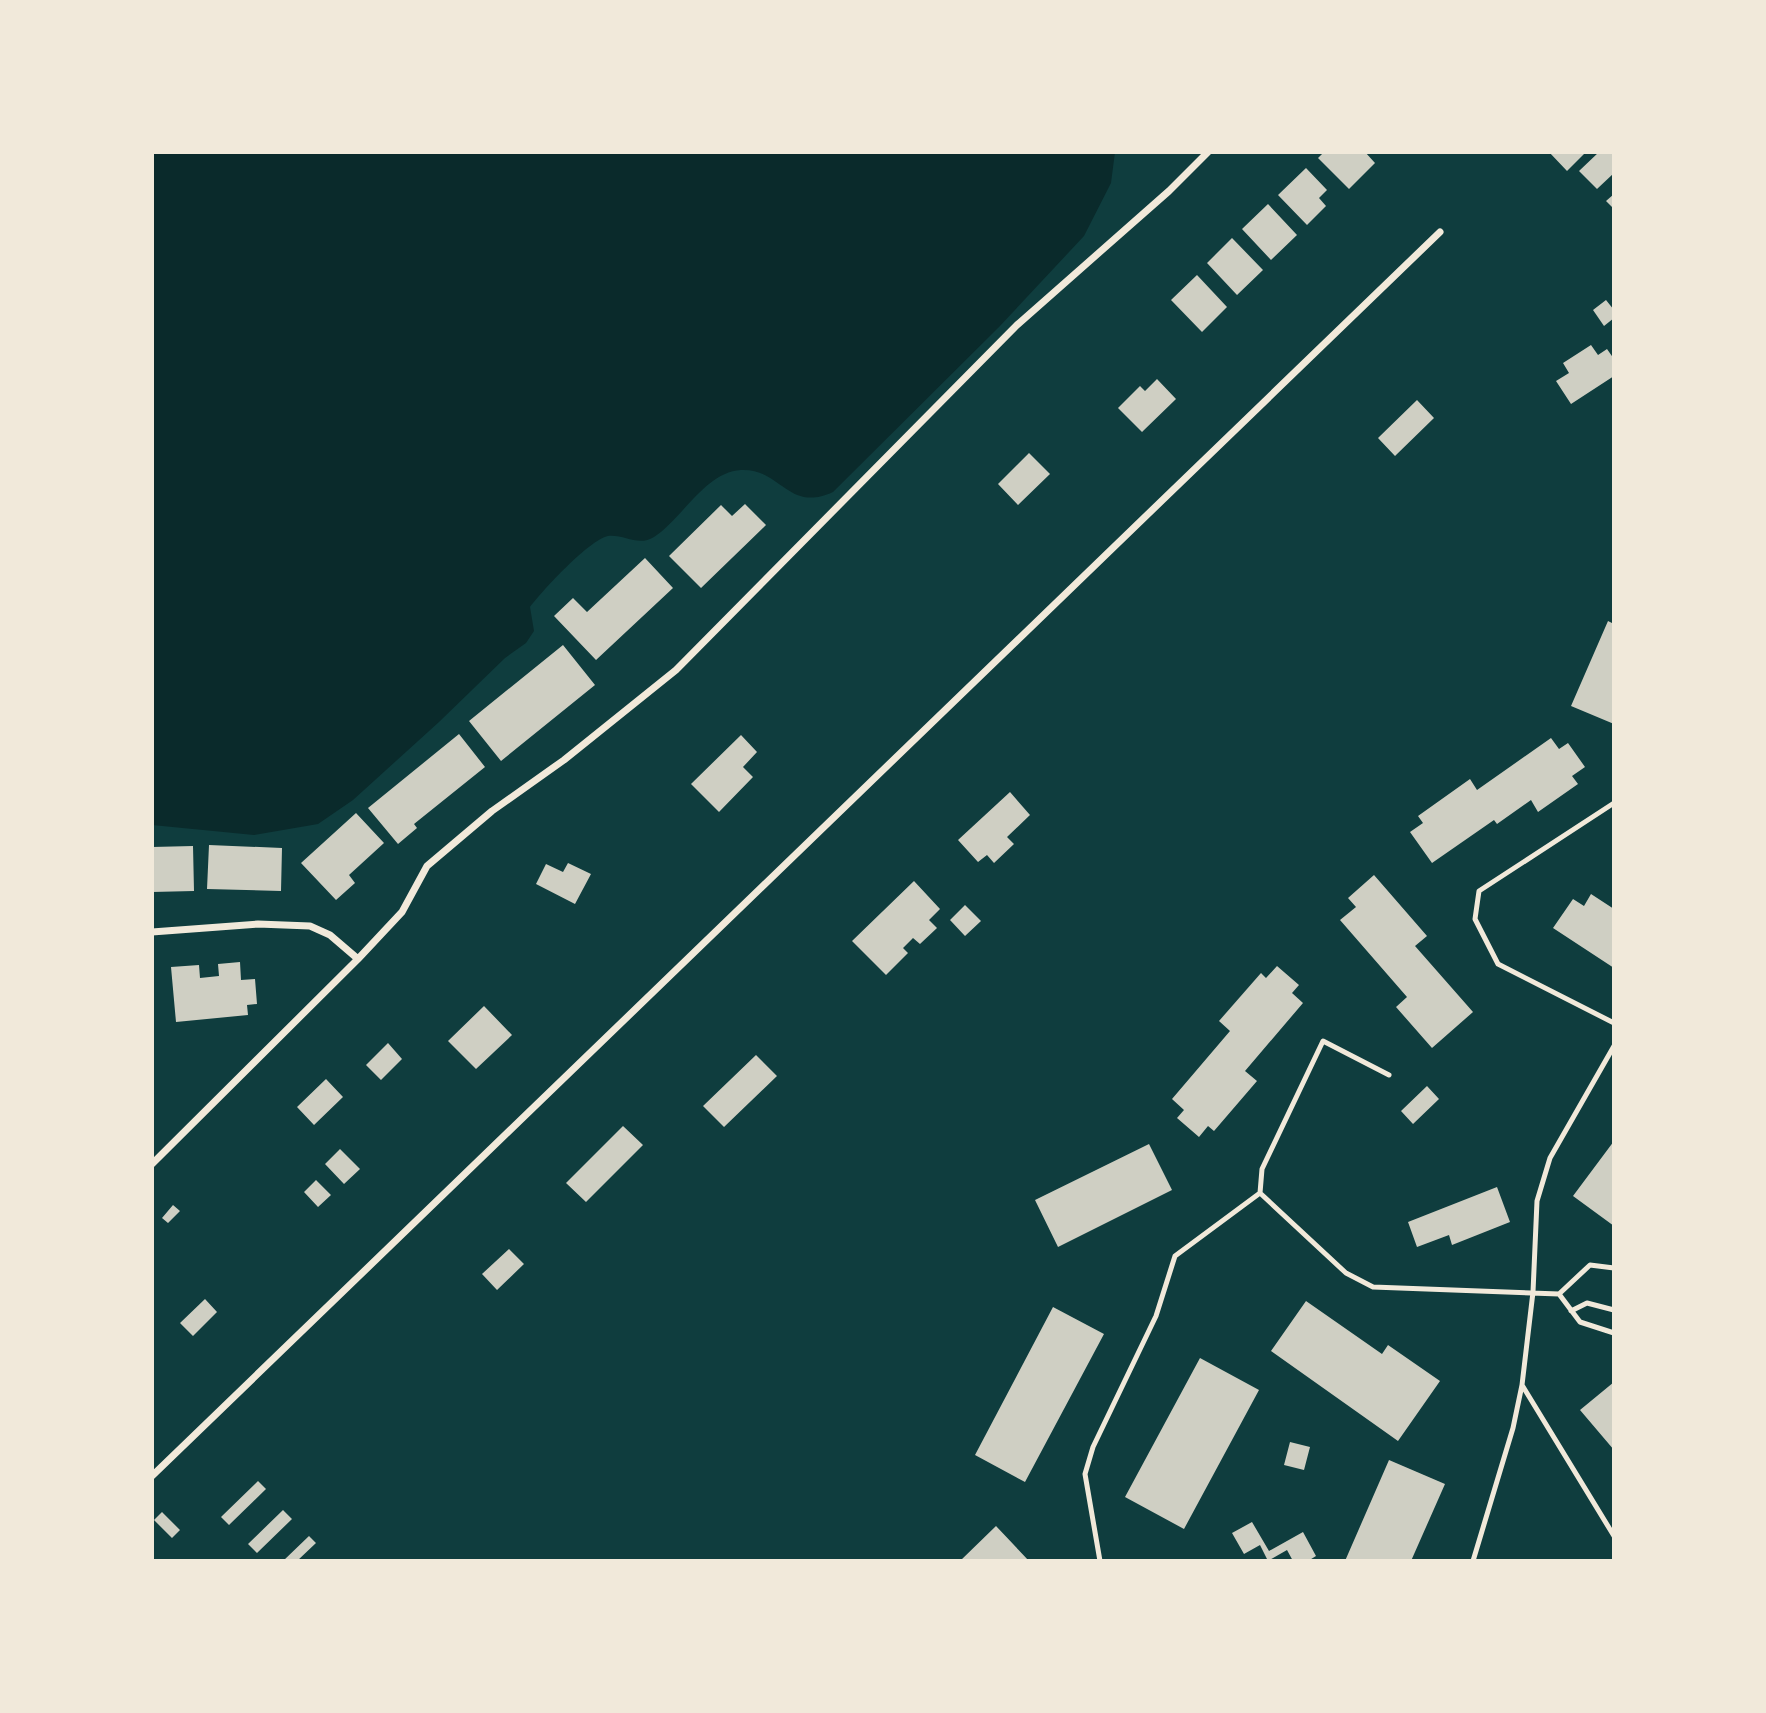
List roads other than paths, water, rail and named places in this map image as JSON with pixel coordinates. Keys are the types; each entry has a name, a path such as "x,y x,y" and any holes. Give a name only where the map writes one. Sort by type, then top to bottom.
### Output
{"street":[{"path":"152,1164 402,912 428,866 492,811 564,760 676,670 1017,325 1169,191 1208,152"},
{"path":"152,1476 1440,232"},
{"path":"152,932 258,924 310,926 330,935 358,959"}],"lane":[{"path":"1614,803 1479,891 1475,919 1498,964 1614,1023"},
{"path":"1100,1561 1085,1474 1093,1447 1156,1316 1175,1256 1260,1193 1262,1169 1323,1041 1389,1075"},
{"path":"1473,1561 1513,1428 1522,1385 1533,1292 1537,1201 1550,1158 1614,1046"},
{"path":"1260,1193 1346,1273 1373,1287 1559,1294 1590,1265 1614,1268"},
{"path":"1559,1294 1580,1322 1614,1333"},
{"path":"1570,1311 1587,1303 1614,1310"},
{"path":"1522,1385 1614,1536"}],"water":[{"path":"156,152 1115,152 1111,183 1084,236 999,327 833,492 818,497 805,497 755,471 741,470 728,473 705,487 664,529 648,540 608,536 600,540 567,567 530,607 534,631 526,643 505,658 353,800 318,824 254,835 152,825 152,155"}]}
